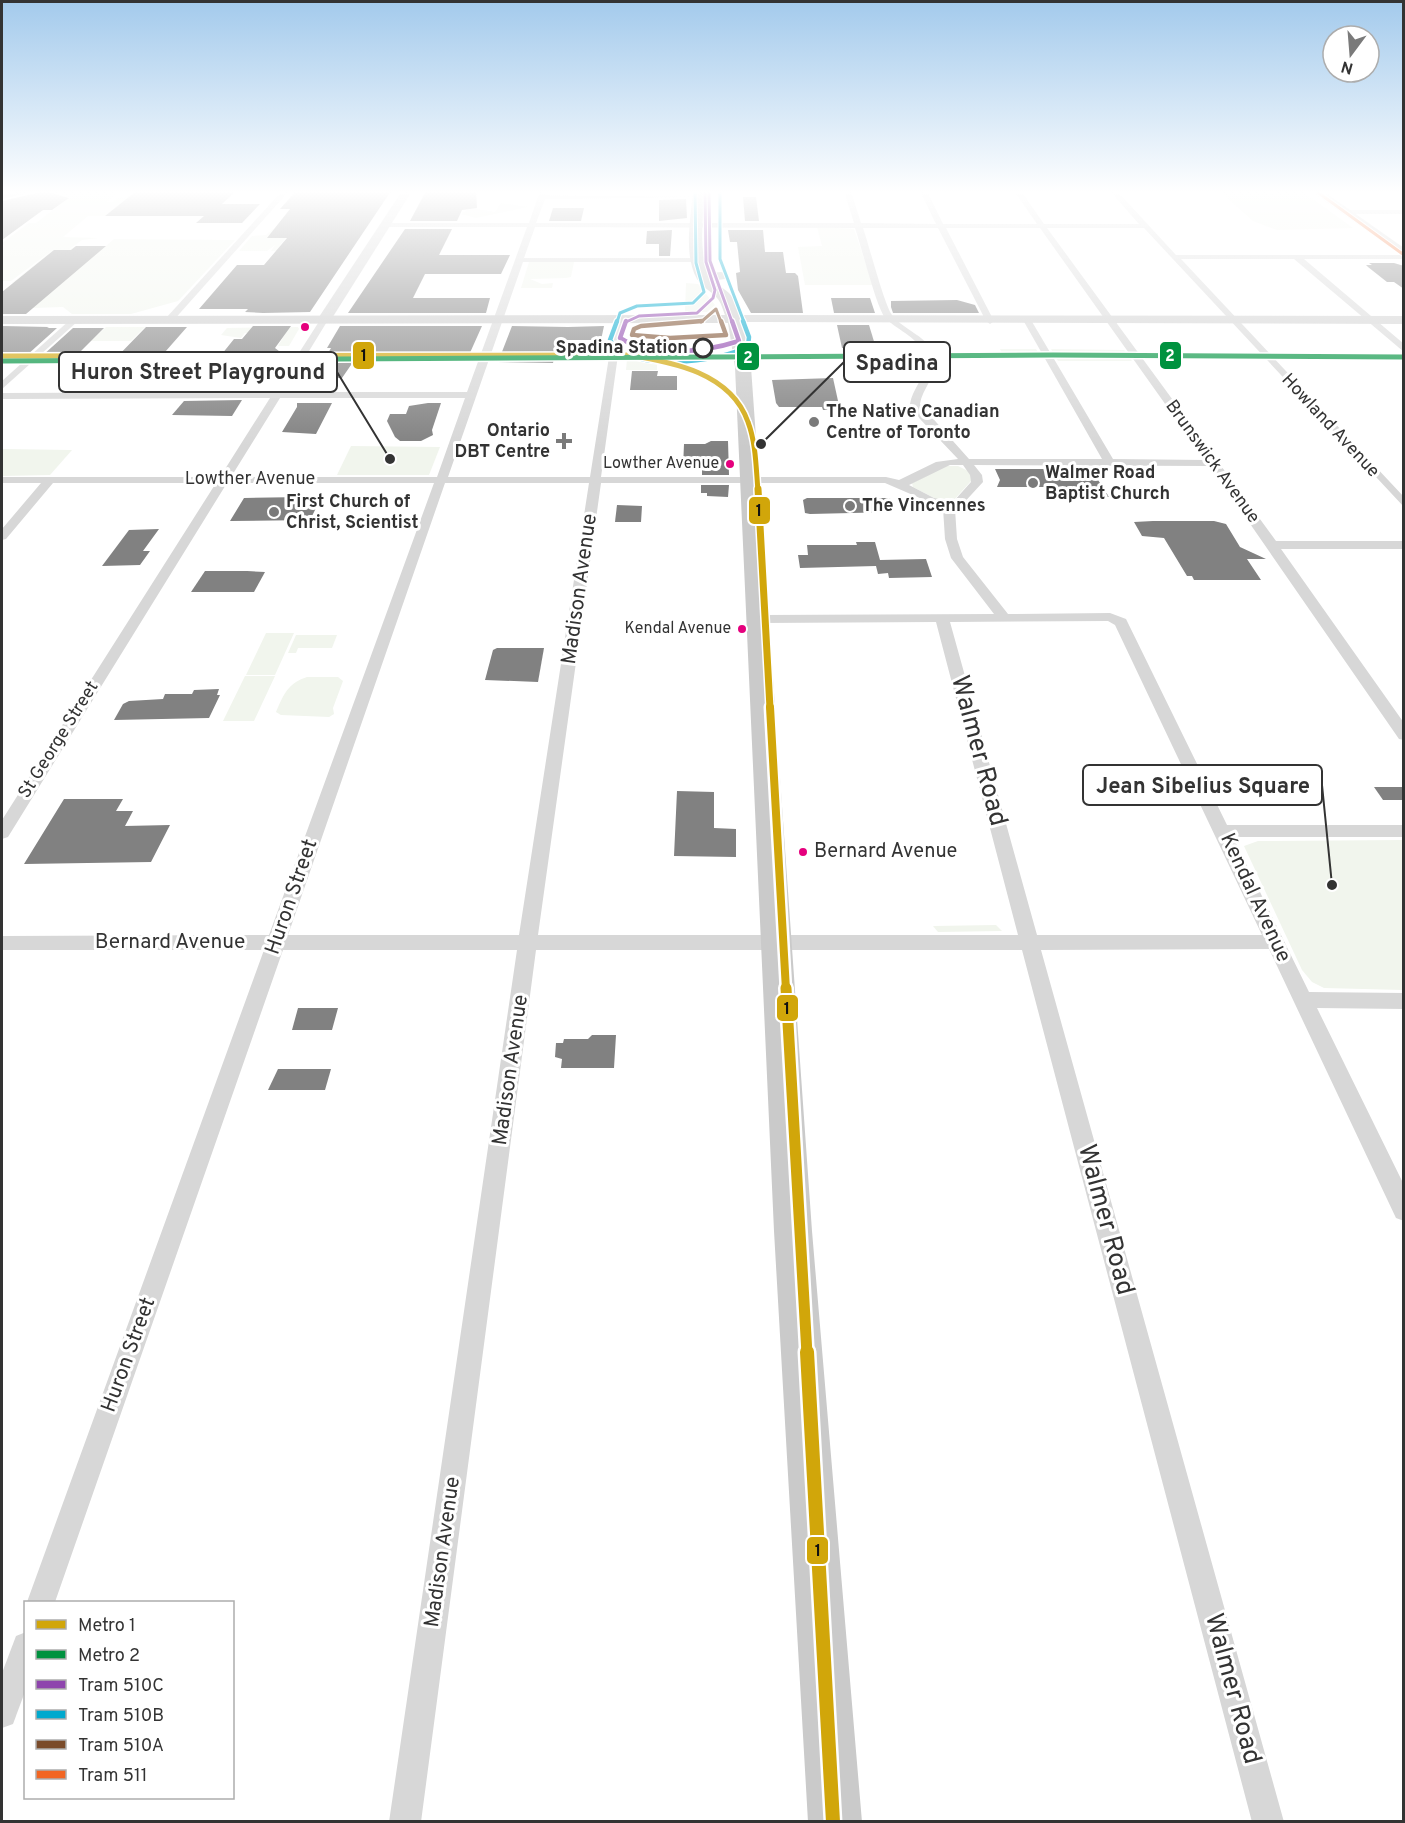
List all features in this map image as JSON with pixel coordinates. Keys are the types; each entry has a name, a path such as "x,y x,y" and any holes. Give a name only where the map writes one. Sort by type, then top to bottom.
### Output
{"main road":[{"name":"St George Street","path":"324,320 352,276"},
{"path":"713,276 714,292 723,295 736,319 740,331 743,362 793,1231 835,1821"},
{"path":"2,320 1404,320"}],"street":[{"path":"169,320 209,276"},
{"name":"Huron Street","path":"41,1601 515,276"},
{"path":"875,276 888,316 922,344 930,357 929,372 916,395 918,410 969,463 977,482 960,501 949,506 939,504 901,484"},
{"path":"966,276 990,321"},
{"name":"Brunswick Avenue","path":"1079,276 1272,545 1404,735"},
{"name":"Howland Avenue","path":"1192,276 1404,504"},
{"path":"1318,276 1404,349"},
{"name":"St George Street","path":"2,833 324,320"},
{"name":"Madison Avenue","path":"405,1821 528,943 619,320"},
{"path":"2,386 74,321"},
{"path":"1027,321 1110,463"},
{"path":"2,396 472,395"},
{"path":"901,484 940,464 1212,463"},
{"path":"2,536 51,479"},
{"name":"Lowther Avenue","path":"2,480 886,480 901,484"},
{"path":"949,506 951,539 957,558 1005,619"},
{"path":"1272,545 1404,545"},
{"name":"Kendal Avenue","path":"759,619 1110,617 1121,622 1224,831 1404,1210"},
{"name":"Walmer Road","path":"942,619 1268,1821"},
{"path":"1224,831 1404,831"},
{"name":"Bernard Avenue","path":"2,943 1275,942"},
{"path":"1304,1000 1404,1001"},
{"path":"2,1713 24,1652"}],"shaded area":[{"path":"2,276 18,276 11,281 2,281"},
{"path":"21,276 201,276 178,301 131,314 72,314 63,307 32,308 62,283 12,283"},
{"path":"525,276 571,276 530,279 542,284 553,283 552,288 521,288"},
{"path":"803,276 870,276 873,285 805,285"},
{"path":"686,283 698,284 715,305 707,312 685,312"},
{"path":"106,327 145,327 131,341 91,341"},
{"path":"298,327 289,346 278,346 285,334 245,333 241,338 221,335 227,328"},
{"path":"628,349 657,349 657,370 626,370"},
{"path":"1000,349 1036,349 1042,359 1005,359"},
{"path":"1051,349 1124,350 1132,361 1058,361"},
{"path":"351,446 440,447 429,475 337,475"},
{"path":"2,449 72,450 50,475 2,476"},
{"path":"947,466 958,466 970,472 971,481 953,501 940,501 913,487 912,483"},
{"path":"266,633 294,633 275,675 246,675"},
{"path":"296,635 337,635 332,648 298,648 296,653 288,653"},
{"path":"245,676 275,676 254,721 223,721"},
{"path":"307,677 338,677 343,681 333,708 334,714 329,717 281,715 276,712 287,690 295,682"},
{"path":"1403,840 1403,990 1324,988 1312,982 1302,970 1244,846 1258,841"},
{"path":"996,925 1002,931 938,932 933,926"}],"building":[{"path":"22,276 71,276 26,314 2,314 2,292"},
{"path":"227,276 334,276 310,312 263,313 245,312 248,309 199,309"},
{"path":"373,276 424,276 413,298 490,298 486,313 348,313"},
{"path":"736,276 798,276 803,313 751,313 738,290"},
{"path":"1380,276 1404,276 1404,289 1394,282 1387,282"},
{"path":"831,298 870,298 875,313 834,313"},
{"path":"957,300 975,305 979,313 893,313 891,307 891,301"},
{"path":"837,325 869,325 876,348 842,348"},
{"path":"2,326 57,328 26,356 2,356"},
{"path":"253,326 291,326 275,348 288,358 279,364 271,379 262,379 262,389 193,390 234,339 242,339"},
{"path":"340,326 482,326 469,355 360,352 342,378 314,378"},
{"path":"512,326 604,326 601,340 559,340 553,363 498,362"},
{"path":"146,327 187,327 158,360 182,360 161,386 107,386 129,361 112,362"},
{"path":"73,328 104,328 70,362 44,364 49,356 42,356"},
{"path":"632,371 658,371 657,376 677,376 677,390 630,390"},
{"path":"833,378 840,410 823,410 822,407 779,407 776,403 772,380"},
{"path":"242,400 232,416 172,415 184,401"},
{"path":"297,403 332,403 316,434 282,432 297,407"},
{"path":"441,403 432,430 433,435 421,441 400,441 395,437 387,421 390,414 406,414 409,406"},
{"path":"711,441 728,441 729,475 702,475 702,468 683,468 684,444 705,444"},
{"name":"Walmer Road Baptist Church","path":"995,469 1091,469 1109,497 1079,497 1074,487 997,487 1000,480"},
{"path":"701,485 729,485 728,497 707,496 707,493 701,493"},
{"name":"First Church of Christ, Scientist","path":"304,497 302,502 319,502 310,520 230,521 244,498"},
{"name":"The Vincennes","path":"807,498 890,498 893,512 810,514 805,513 803,500"},
{"path":"617,505 642,506 641,522 615,522"},
{"path":"1214,521 1226,524 1240,547 1266,559 1247,559 1261,580 1194,580 1192,576 1187,576 1164,538 1142,536 1134,522"},
{"path":"159,529 143,551 150,551 140,565 102,566 129,530"},
{"path":"856,542 875,542 880,560 926,559 932,577 889,578 888,573 878,574 876,566 800,568 798,555 808,555 807,545 857,545"},
{"path":"205,571 265,572 254,592 191,592"},
{"path":"497,648 544,648 538,682 485,680 493,650"},
{"path":"219,689 217,695 220,695 209,718 114,720 123,704 129,701 163,699 165,694 192,694 194,690"},
{"path":"1374,787 1404,787 1404,800 1383,800"},
{"path":"677,791 714,792 714,828 736,829 736,857 674,856"},
{"path":"64,799 123,799 116,811 133,811 125,826 170,825 151,862 24,864"},
{"path":"298,1008 338,1008 332,1030 292,1030"},
{"path":"592,1035 616,1035 614,1068 561,1068 562,1059 555,1057 556,1043 563,1043 564,1039 588,1039"},
{"path":"278,1069 331,1069 325,1090 268,1090"}],"metro line":[{"name":"1","path":"2,356 628,355 659,360 708,377 734,397 743,410 753,438 758,488 833,1822"},
{"name":"2","path":"2,361 1053,355 1404,357"}],"tram line":[{"name":"510B","path":"700,276 704,292 693,303 637,306 620,313 610,340 616,349 623,354 637,358 670,361 708,359 739,352 748,346 749,337 726,276"},
{"name":"510C","path":"711,276 715,290 713,298 697,313 639,316 626,321 620,338 629,344 642,347 678,350 714,347 739,341 715,276"},
{"name":"510A","path":"716,309 726,335 670,338 632,335 634,329 641,326 700,323 716,309"}],"place":[{"name":"Spadina Station","path":"703,348"},
{"name":"The Native Canadian Centre of Toronto","path":"814,422"},
{"name":"Ontario DBT Centre","path":"564,441"},
{"name":"Spadina","path":"761,444"},
{"name":"Huron Street Playground","path":"390,459"},
{"name":"Lowther Avenue","path":"730,464"},
{"name":"Walmer Road Baptist Church","path":"1033,483"},
{"name":"The Vincennes","path":"850,506"},
{"name":"First Church of Christ, Scientist","path":"274,512"},
{"name":"Kendal Avenue","path":"742,629"},
{"name":"Bernard Avenue","path":"803,852"},
{"name":"Jean Sibelius Square","path":"1332,885"}]}
